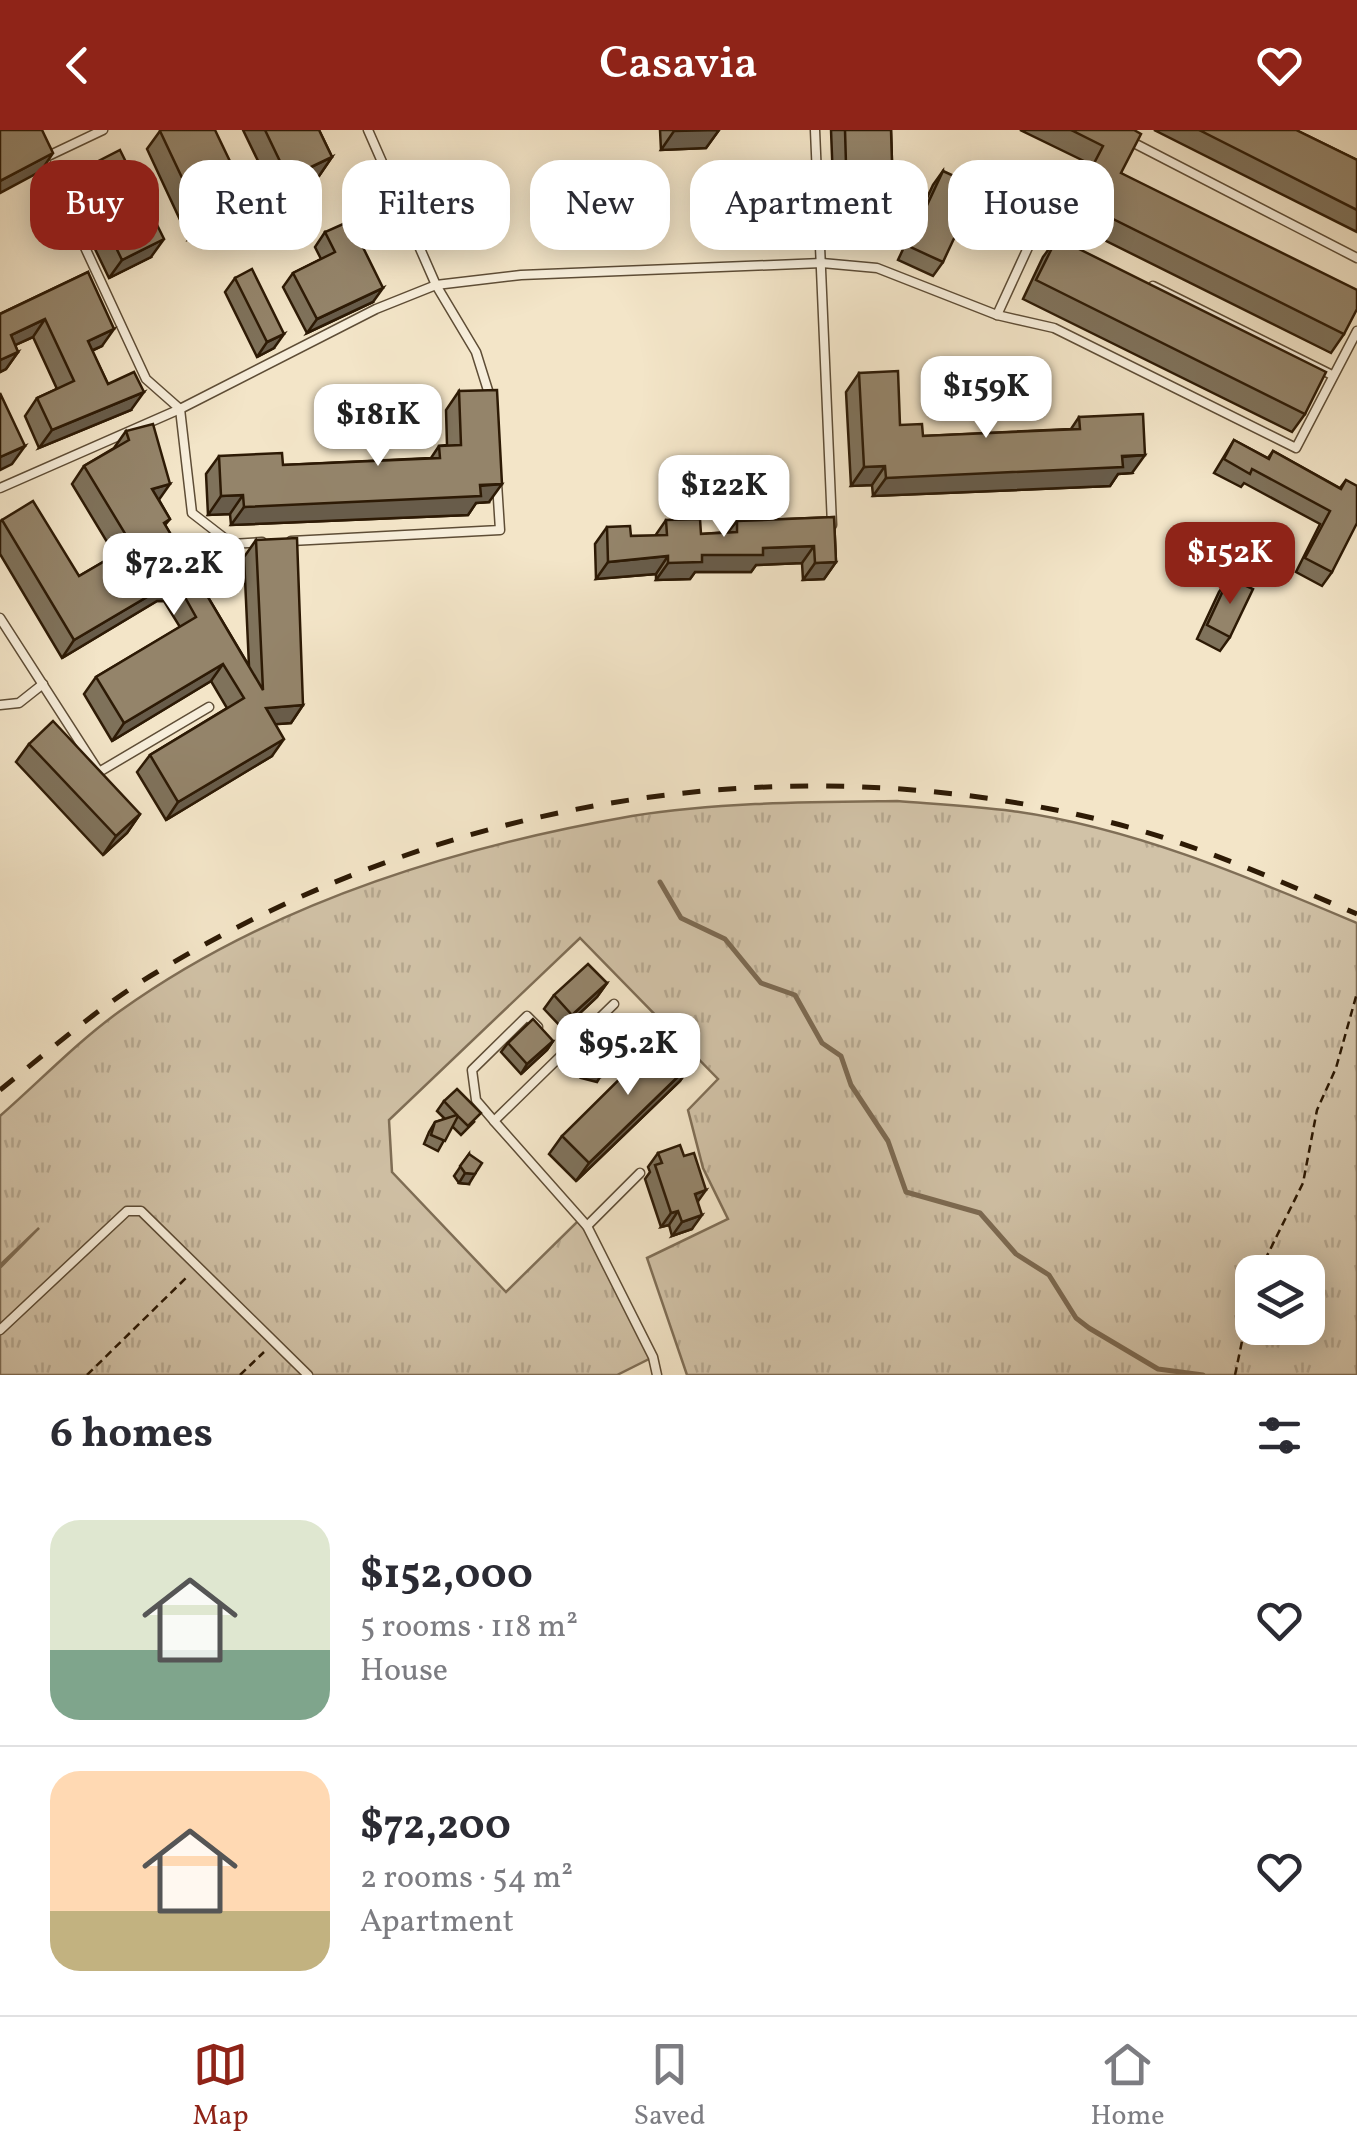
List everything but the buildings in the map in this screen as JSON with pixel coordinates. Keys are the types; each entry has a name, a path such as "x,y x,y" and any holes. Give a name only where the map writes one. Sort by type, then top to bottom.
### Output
{"lane":[{"path":"44,158 103,130"},
{"path":"368,130 436,285 476,352 492,418"},
{"path":"814,130 833,543"},
{"path":"1126,139 1357,258"},
{"path":"37,144 146,379 180,409 192,512 232,544 500,530 496,474"},
{"path":"996,315 1027,250"},
{"path":"0,488 180,409 376,309 436,285 521,276 822,264 878,268 996,315 1054,328 1296,448 1357,332"},
{"path":"1141,280 1332,375"},
{"path":"0,618 99,772 210,707"},
{"path":"0,705 19,702 43,684"},
{"path":"494,1121 614,1004"},
{"path":"563,1054 527,1016 472,1070 476,1100 587,1226 653,1357 657,1375"},
{"path":"587,1226 640,1173"},
{"path":"0,1330 126,1211 141,1211 200,1264 308,1375"}],"path":[{"path":"1267,1255 1303,1183 1317,1110 1336,1068 1357,993"},
{"path":"87,1375 200,1264"},
{"path":"240,1375 276,1340"},
{"path":"1236,1375 1242,1345"}],"green space":[{"path":"897,801 998,809 1057,819 1145,841 1357,923 1357,1375 687,1375 647,1258 728,1219 703,1168 688,1110 718,1079 580,938 389,1120 392,1172 506,1292 581,1218 653,1357 617,1375 0,1375 0,1268 39,1228 0,1265 0,1116 120,1011 237,940 365,885 431,863 632,816 797,802"}],"waterway":[{"path":"660,882 681,918 725,939 761,983 795,995 822,1043 841,1056 851,1085 888,1141 906,1192 980,1213 1016,1254 1049,1275 1076,1318 1089,1328 1158,1369 1203,1375"}],"railway":[{"path":"0,1090 136,985 267,913 381,864 498,827 618,802 740,788 863,787 987,798 1109,822 1172,840 1357,914"}]}
